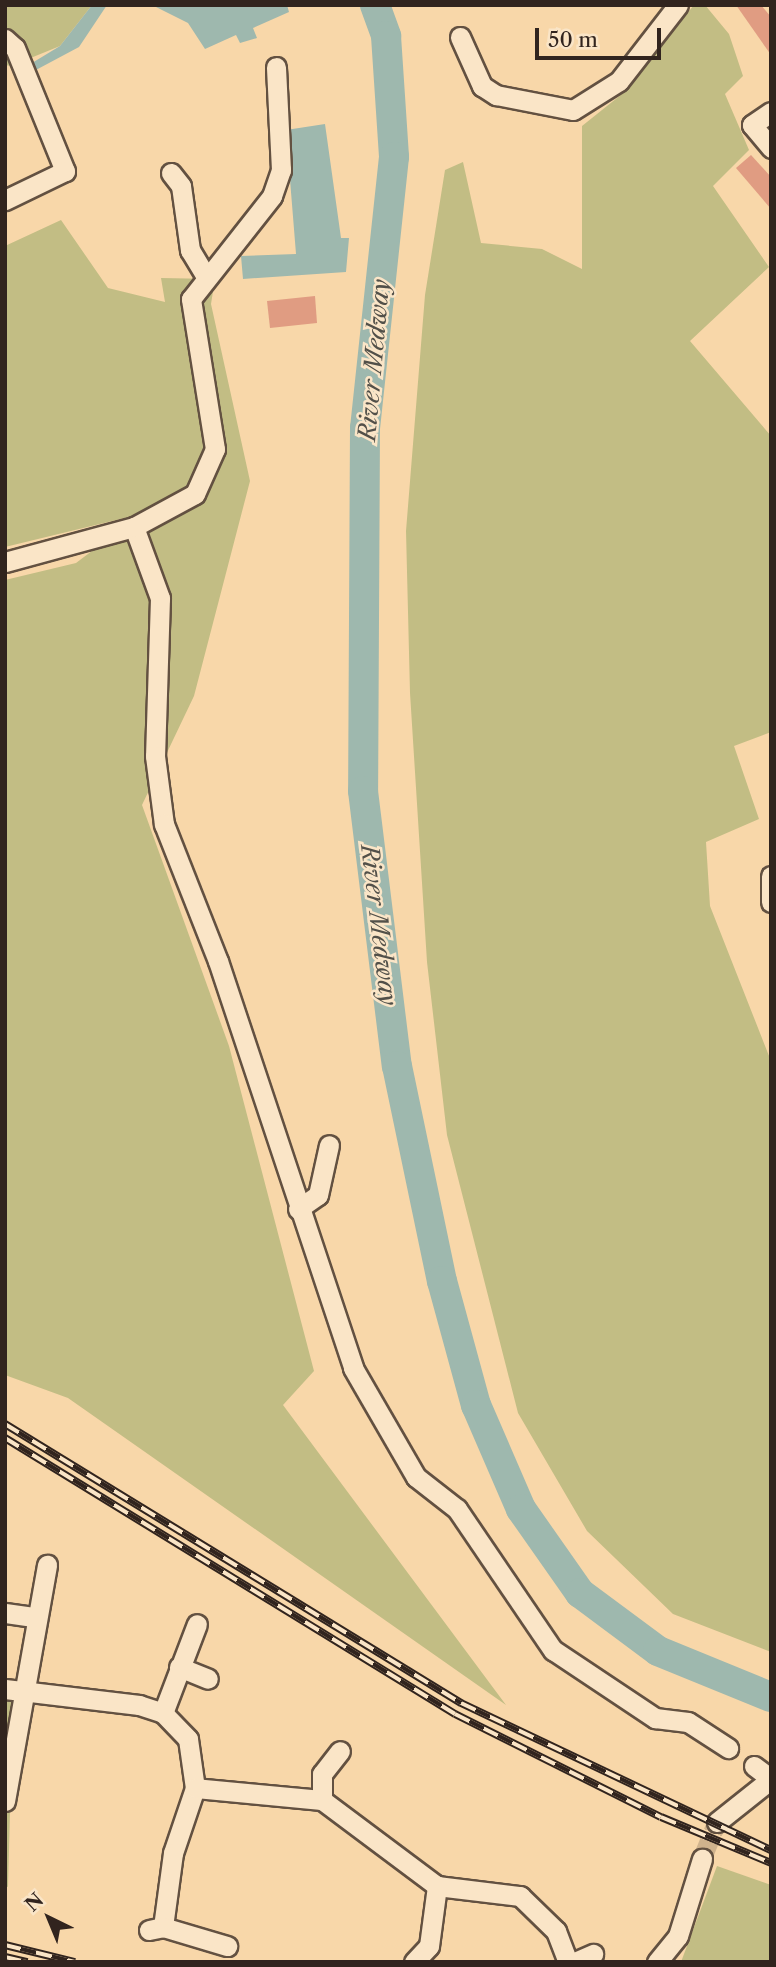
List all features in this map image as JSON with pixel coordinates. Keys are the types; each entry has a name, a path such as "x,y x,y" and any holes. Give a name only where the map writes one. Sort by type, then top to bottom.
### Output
{"street":[{"path":"460,37 482,86 509,99 573,110 619,81 678,5"},
{"path":"5,39 15,48 65,171 5,200"},
{"path":"5,562 134,527 195,494 215,449 191,299 205,275 260,214 281,170 276,67"},
{"path":"771,112 752,125 771,148"},
{"path":"171,173 181,186 190,250 205,275"},
{"path":"134,527 160,598 155,756 162,815 218,961 348,1358 420,1481 457,1509 544,1639 655,1718 688,1722 728,1748"},
{"path":"771,876 771,902"},
{"path":"299,1209 318,1195 330,1145"},
{"path":"5,1801 13,1690 47,1564"},
{"path":"5,1613 33,1617"},
{"path":"163,1713 197,1624"},
{"path":"179,1667 208,1679"},
{"path":"13,1690 163,1713 188,1739 195,1788 173,1853 164,1929 227,1946"},
{"path":"322,1800 322,1774 341,1752"},
{"path":"717,1822 771,1779 754,1766"},
{"path":"195,1788 322,1800 437,1886 520,1896 556,1931 568,1962"},
{"path":"657,1962 678,1936 702,1859"},
{"path":"414,1962 429,1946 437,1886"}],"shaded area":[{"path":"5,5 92,5 60,46 11,66 5,65"},
{"path":"92,5 107,5 79,47 34,71 32,63 60,46"},
{"path":"152,5 287,5 289,12 253,28 257,38 240,43 236,35 205,49 188,23"},
{"path":"694,5 705,5 729,34 743,76 725,94 749,150 713,186 769,267 690,341 771,436 771,732 734,746 759,819 706,842 710,906 771,1061 771,1652 673,1614 587,1531 518,1413 447,1135 427,962 410,693 406,531 425,295 445,170 463,162 481,243 542,249 582,269 582,126 622,94"},
{"path":"325,124 341,238 349,238 346,272 243,279 241,256 296,254 286,130"},
{"path":"61,220 108,288 165,302 161,278 215,279 211,304 250,481 194,696 142,805 229,1046 314,1371 283,1405 506,1705 68,1398 5,1375 5,580 76,563 141,514 5,547 5,246"},
{"path":"5,1699 13,1700 8,1887 5,1886"},
{"path":"717,1866 771,1885 771,1962 681,1962"}],"building":[{"path":"736,5 761,5 771,17 771,55"},
{"path":"751,155 771,177 771,209 736,168"},
{"path":"315,296 317,323 270,328 267,301"}],"waterway":[{"name":"River Medway","path":"375,5 386,36 394,157 365,428 363,791 397,1066 442,1281 476,1405 521,1509 580,1593 658,1651 771,1697"}],"tunnel":[{"path":"702,1859 717,1822"}],"railway":[{"path":"5,1424 461,1703 771,1850"},
{"path":"5,1438 455,1714 661,1817 771,1863"},
{"path":"5,1945 75,1962"},
{"path":"5,1957 27,1962"}]}
